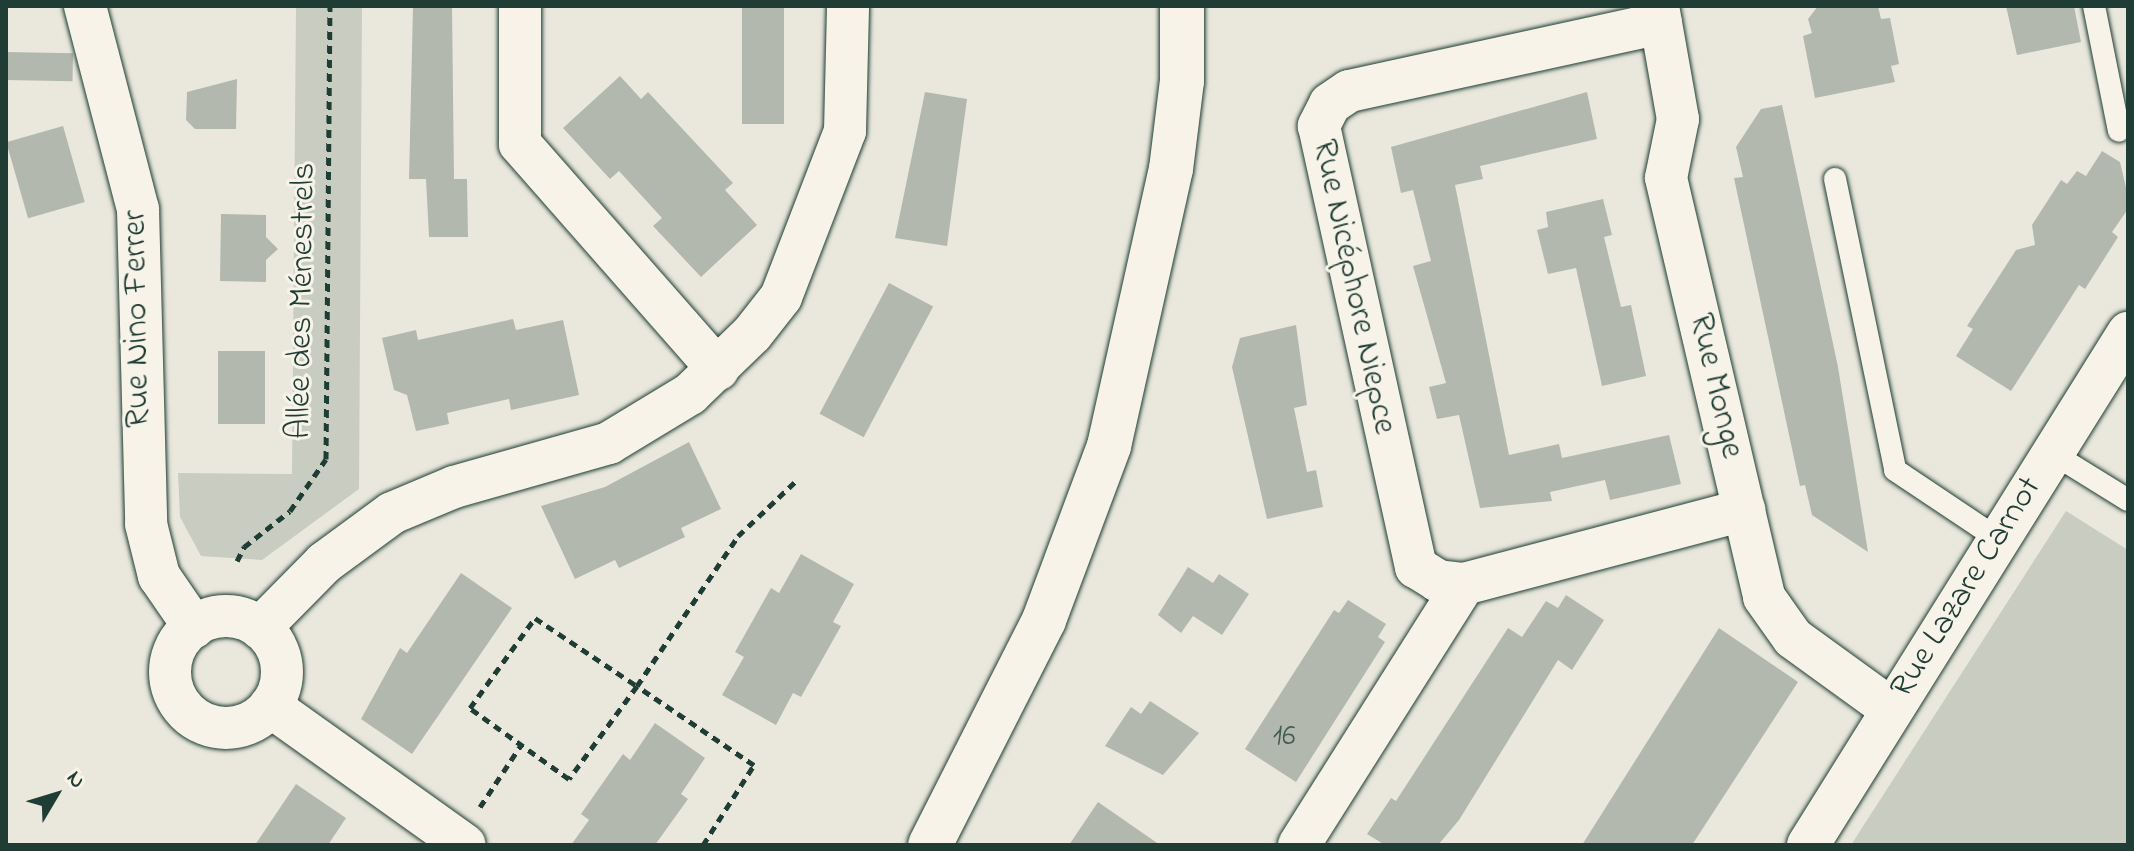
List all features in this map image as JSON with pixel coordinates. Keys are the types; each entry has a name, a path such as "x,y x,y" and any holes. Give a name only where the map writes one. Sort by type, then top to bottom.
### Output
{"main road":[{"path":"930,845 1044,620 1109,446 1171,169 1182,81 1182,6"},
{"path":"908,845 959,783"}],"street":[{"name":"Rue Nino Ferrer","path":"85,6 138,209 146,524 159,576 194,627"},
{"path":"520,6 520,144 718,369"},
{"path":"260,628 324,563 392,513 454,487 609,443 659,416 718,369 781,297 815,223 845,131 848,6"},
{"name":"Rue Monge","path":"1659,15 1678,119 1666,178 1764,597 1793,638 1891,709"},
{"name":"Rue Nicéphore Niepce","path":"1464,584 1438,581 1416,567 1401,521 1319,126 1330,104 1349,91 1659,15"},
{"name":"Rue Lazare Carnot","path":"1808,845 2128,333"},
{"path":"1299,845 1464,584 1744,510"},
{"path":"223,616 260,628 282,668 270,706 247,725 229,729 212,727 182,707 171,666 179,642 194,627 223,616"},
{"path":"270,706 462,842"}],"lane":[{"path":"2094,6 2119,131"},
{"path":"1835,179 1895,470 1998,539"},
{"path":"2052,453 2128,500"}],"path":[{"name":"Allée des Ménestrels","path":"237,561 244,547 290,511 326,459 330,6"},
{"path":"703,845 754,765 637,686 535,618 470,708 569,779 637,686 738,536 796,481"},
{"path":"462,842 521,745"}],"shaded area":[{"path":"296,6 362,6 359,489 262,560 201,556 180,517 178,473 292,474"},
{"path":"2066,511 2128,550 2128,845 1851,845"}],"building":[{"path":"413,6 452,6 454,179 467,179 468,237 429,237 426,179 409,179"},
{"path":"742,6 784,6 784,124 742,124"},
{"path":"1818,6 1878,6 1881,19 1890,18 1899,64 1891,66 1895,82 1815,98 1803,36 1812,33 1808,19"},
{"path":"2006,6 2074,6 2081,42 2017,55"},
{"path":"6,52 73,53 73,81 6,80"},
{"path":"620,76 641,99 648,92 733,183 725,190 757,225 701,277 653,226 662,218 619,171 610,179 563,128"},
{"path":"237,79 236,129 195,129 186,120 187,92"},
{"path":"925,92 967,99 947,246 895,238"},
{"path":"1587,92 1597,139 1480,166 1483,179 1455,185 1509,455 1559,444 1562,458 1669,435 1681,484 1610,500 1605,480 1550,492 1552,501 1480,508 1459,415 1437,419 1429,387 1446,383 1413,266 1431,261 1413,190 1401,193 1391,147"},
{"path":"1782,105 1838,367 1868,552 1812,515 1805,485 1800,486 1734,178 1743,177 1736,147 1761,109"},
{"path":"63,126 85,202 28,218 6,142"},
{"path":"2102,151 2120,162 2128,196 2128,209 2112,232 2118,237 2085,289 2079,285 2011,391 1956,356 1973,329 1967,326 2016,250 2035,245 2032,225 2061,180 2067,184 2077,171 2086,176"},
{"path":"1603,199 1612,235 1604,237 1621,307 1631,305 1646,376 1602,386 1576,268 1548,274 1537,230 1548,227 1546,212"},
{"path":"221,214 266,215 266,237 278,249 266,260 266,282 220,281"},
{"path":"889,283 933,306 864,437 820,414"},
{"path":"513,319 516,330 563,320 579,395 511,410 509,399 447,413 449,424 416,431 407,395 394,390 382,338 416,330 418,340"},
{"path":"1296,325 1307,405 1294,408 1307,472 1316,470 1323,507 1267,519 1232,367 1240,338"},
{"path":"218,351 265,351 265,424 218,424"},
{"path":"689,442 721,509 681,528 685,537 619,568 615,560 575,579 541,506 605,487"},
{"path":"801,554 854,584 833,622 841,626 801,697 793,693 776,725 722,695 744,657 735,652 771,588 779,593"},
{"path":"1188,567 1213,583 1219,574 1249,594 1222,635 1193,616 1181,633 1158,615"},
{"path":"461,573 512,608 412,754 361,719 400,648 407,653"},
{"path":"1566,595 1604,620 1572,670 1558,660 1459,820 1438,845 1385,845 1367,834 1391,798 1396,801 1508,628 1522,637 1546,601 1558,608"},
{"path":"1348,600 1386,624 1378,637 1385,642 1296,782 1245,749 1334,610 1339,613"},
{"path":"1719,628 1798,682 1692,845 1582,845"},
{"path":"1150,701 1199,733 1163,775 1105,746 1131,707 1141,714"},
{"path":"655,723 705,758 681,794 688,799 655,845 571,845 589,820 581,814 623,754 630,760"},
{"path":"296,784 346,818 328,845 255,845"},
{"path":"1098,802 1160,845 1069,845"}]}
